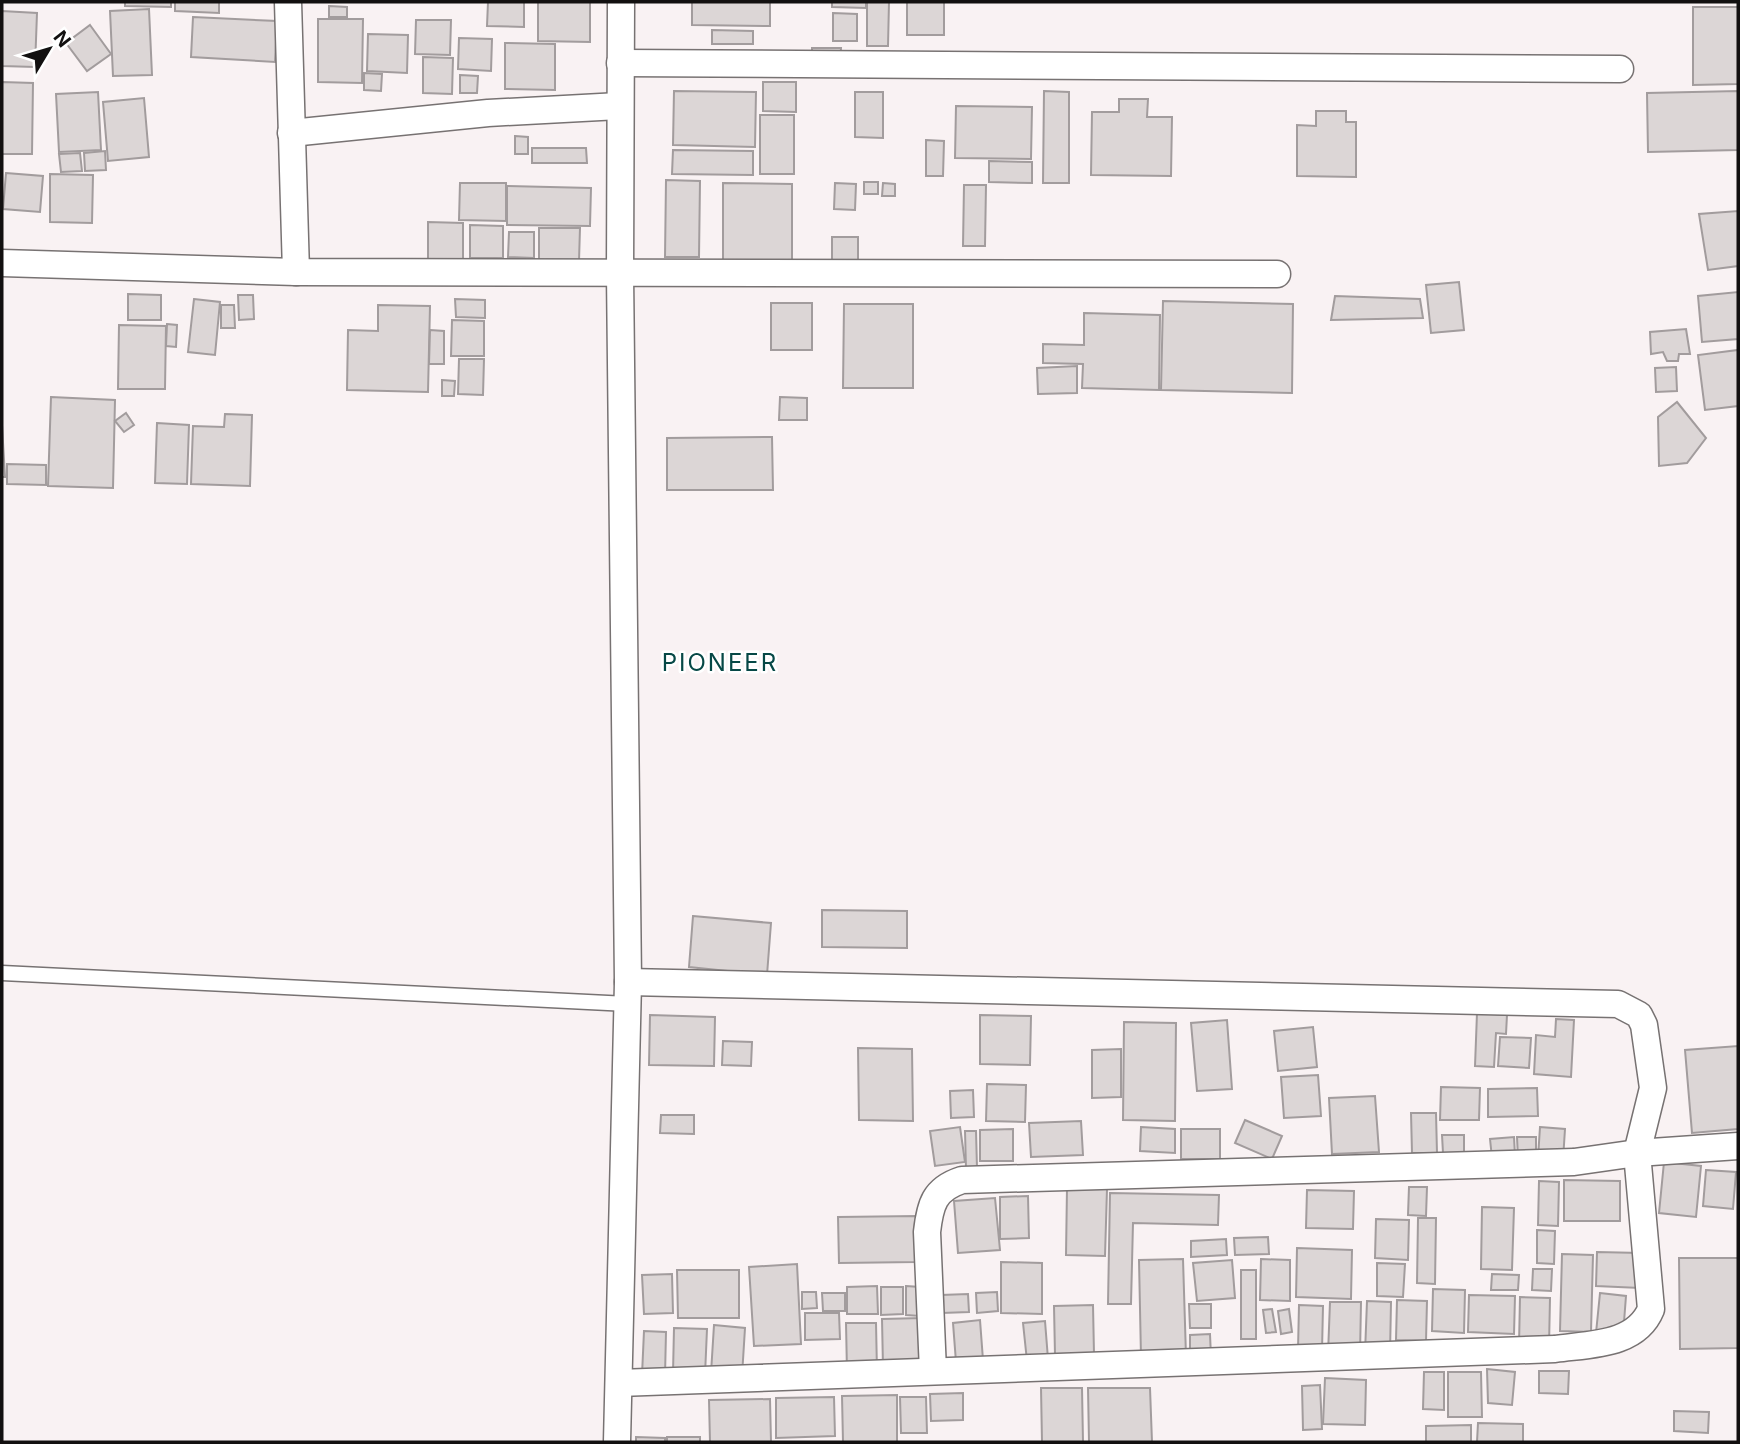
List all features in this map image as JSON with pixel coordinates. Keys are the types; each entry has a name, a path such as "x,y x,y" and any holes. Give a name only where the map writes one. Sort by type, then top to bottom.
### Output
{"street":[{"path":"288,2 296,272"},
{"path":"617,1442 628,993 620,274 621,2"},
{"path":"620,63 1620,69"},
{"path":"291,133 488,113 619,106"},
{"path":"2,263 296,272 1277,274"},
{"path":"619,1383 1555,1349 1619,1340 1648,1316 1651,1309 1637,1153 1653,1088 1644,1025 1639,1015 1618,1004 628,993"},
{"path":"933,1371 926,1232 935,1195 947,1185 962,1180 1574,1162 1637,1153 1738,1146"}],"lane":[{"path":"2,973 628,993"}],"building":[{"path":"125,2 171,2 171,7 125,6"},
{"path":"175,2 219,2 219,13 175,11"},
{"path":"488,2 524,2 524,27 487,26"},
{"path":"538,2 590,2 590,42 538,41"},
{"path":"692,2 770,2 770,26 692,25"},
{"path":"832,2 866,2 866,8 832,7"},
{"path":"867,2 889,2 888,46 867,46"},
{"path":"907,2 944,2 944,35 907,35"},
{"path":"329,6 347,7 347,17 329,17"},
{"path":"1693,7 1738,7 1738,84 1693,85"},
{"path":"149,9 152,75 113,76 110,11"},
{"path":"2,11 37,13 35,67 2,66"},
{"path":"833,13 857,14 857,41 833,41"},
{"path":"193,17 277,21 275,62 191,57"},
{"path":"318,19 363,19 362,83 318,82"},
{"path":"416,20 451,20 450,55 415,54"},
{"path":"90,25 111,54 87,71 66,43"},
{"path":"712,30 753,31 753,44 712,44"},
{"path":"368,34 408,35 407,73 367,71"},
{"path":"459,38 492,39 491,71 458,69"},
{"path":"505,43 555,44 555,90 505,89"},
{"path":"812,48 841,48 840,62 812,62"},
{"path":"423,57 453,58 452,94 423,93"},
{"path":"364,73 382,74 381,91 364,90"},
{"path":"460,75 478,76 477,93 460,93"},
{"path":"2,82 33,83 32,154 2,154"},
{"path":"763,82 796,82 796,112 763,111"},
{"path":"674,91 756,92 755,147 673,145"},
{"path":"1044,91 1069,92 1069,183 1043,183"},
{"path":"1738,91 1738,150 1648,152 1647,93"},
{"path":"98,92 101,150 59,152 56,94"},
{"path":"855,92 883,92 883,138 855,137"},
{"path":"144,98 149,157 108,161 103,102"},
{"path":"1119,99 1148,99 1147,117 1172,117 1171,176 1091,175 1092,112 1119,112"},
{"path":"956,106 1032,107 1031,159 955,158"},
{"path":"1316,111 1346,111 1346,122 1356,122 1356,177 1297,176 1297,125 1316,126"},
{"path":"760,115 794,115 794,174 760,174"},
{"path":"515,136 528,137 528,154 515,154"},
{"path":"926,140 944,141 943,176 926,176"},
{"path":"532,148 586,148 587,163 532,163"},
{"path":"673,150 753,151 753,175 672,174"},
{"path":"105,151 106,170 85,171 84,153"},
{"path":"80,153 82,171 61,172 59,154"},
{"path":"989,161 1032,162 1032,183 989,182"},
{"path":"6,173 43,176 40,212 3,209"},
{"path":"50,174 93,175 92,223 50,222"},
{"path":"666,180 700,181 699,257 665,257"},
{"path":"864,182 878,182 878,194 864,194"},
{"path":"460,183 506,183 506,221 459,220"},
{"path":"723,183 792,184 792,266 723,264"},
{"path":"835,183 856,184 855,210 834,209"},
{"path":"883,183 895,184 895,196 882,196"},
{"path":"964,185 986,185 985,246 963,246"},
{"path":"507,186 591,188 590,226 507,225"},
{"path":"1738,211 1738,266 1708,270 1699,214"},
{"path":"428,222 463,223 463,260 428,259"},
{"path":"470,225 503,226 503,258 470,258"},
{"path":"539,228 580,228 579,261 539,260"},
{"path":"509,232 534,232 534,258 508,257"},
{"path":"832,237 858,237 858,268 832,267"},
{"path":"1459,282 1464,330 1431,333 1426,285"},
{"path":"1738,292 1738,339 1702,342 1698,296"},
{"path":"128,294 161,295 161,320 128,320"},
{"path":"238,295 253,295 254,319 239,320"},
{"path":"1335,296 1420,299 1423,318 1331,320"},
{"path":"194,299 220,302 215,355 188,352"},
{"path":"455,299 485,300 485,318 456,317"},
{"path":"1163,301 1293,304 1292,393 1161,390"},
{"path":"771,303 812,303 812,350 771,350"},
{"path":"844,304 913,304 913,388 843,388"},
{"path":"221,305 234,305 235,328 221,328"},
{"path":"378,305 430,306 428,392 347,390 348,330 378,331"},
{"path":"1084,313 1160,315 1159,390 1082,388 1083,364 1043,363 1043,344 1084,345"},
{"path":"452,320 484,321 484,356 451,356"},
{"path":"167,324 177,325 176,347 166,346"},
{"path":"119,325 166,326 165,389 118,389"},
{"path":"1686,329 1690,354 1679,354 1678,361 1667,361 1663,352 1651,354 1650,332"},
{"path":"430,330 444,331 444,364 429,364"},
{"path":"1738,350 1738,406 1705,410 1698,355"},
{"path":"459,359 484,359 483,395 458,394"},
{"path":"1077,366 1077,393 1038,394 1037,368"},
{"path":"1676,367 1677,391 1656,392 1655,368"},
{"path":"442,380 455,381 454,396 442,396"},
{"path":"51,397 115,400 113,488 48,486"},
{"path":"780,397 807,398 807,420 779,420"},
{"path":"1677,402 1706,438 1687,463 1659,466 1658,417"},
{"path":"126,413 134,425 124,432 115,421"},
{"path":"225,414 252,415 250,486 191,484 193,426 224,427"},
{"path":"157,423 189,425 187,484 155,483"},
{"path":"2,425 5,477 2,477"},
{"path":"772,437 773,490 667,490 667,438"},
{"path":"7,464 46,465 46,485 7,484"},
{"path":"822,910 907,911 907,948 822,947"},
{"path":"693,916 771,923 767,975 689,967"},
{"path":"1477,1013 1507,1015 1506,1034 1496,1033 1494,1067 1475,1066"},
{"path":"650,1015 715,1017 714,1066 649,1065"},
{"path":"980,1015 1031,1016 1030,1065 980,1064"},
{"path":"1556,1019 1574,1020 1571,1077 1534,1074 1536,1035 1555,1037"},
{"path":"1227,1020 1232,1089 1197,1091 1191,1023"},
{"path":"1124,1022 1176,1023 1175,1121 1123,1120"},
{"path":"1313,1027 1317,1067 1278,1071 1274,1031"},
{"path":"1500,1037 1531,1038 1529,1068 1498,1066"},
{"path":"723,1041 752,1042 751,1066 722,1065"},
{"path":"1738,1046 1738,1129 1692,1133 1685,1050"},
{"path":"858,1048 912,1049 913,1121 859,1120"},
{"path":"1121,1049 1121,1097 1092,1098 1092,1050"},
{"path":"1318,1075 1321,1116 1284,1118 1281,1077"},
{"path":"987,1084 1026,1085 1025,1122 986,1121"},
{"path":"1441,1087 1480,1088 1479,1120 1440,1120"},
{"path":"1537,1088 1538,1116 1488,1117 1488,1089"},
{"path":"973,1090 974,1117 951,1118 950,1091"},
{"path":"1375,1096 1379,1152 1332,1154 1329,1098"},
{"path":"1411,1113 1436,1113 1437,1153 1412,1153"},
{"path":"661,1115 694,1115 694,1134 660,1133"},
{"path":"1245,1120 1282,1136 1272,1159 1235,1143"},
{"path":"1081,1121 1083,1155 1031,1157 1029,1123"},
{"path":"960,1127 965,1162 935,1166 930,1131"},
{"path":"1141,1127 1175,1129 1175,1153 1140,1151"},
{"path":"1540,1127 1565,1129 1563,1160 1538,1158"},
{"path":"1013,1129 1013,1161 980,1161 980,1130"},
{"path":"1181,1129 1220,1129 1220,1159 1181,1159"},
{"path":"965,1131 976,1131 977,1168 966,1169"},
{"path":"1442,1135 1464,1135 1464,1153 1443,1153"},
{"path":"1514,1137 1515,1156 1492,1158 1490,1139"},
{"path":"1517,1137 1536,1137 1536,1157 1518,1158"},
{"path":"1664,1162 1701,1166 1696,1217 1659,1213"},
{"path":"1706,1170 1736,1172 1733,1209 1703,1206"},
{"path":"1564,1180 1620,1181 1620,1221 1564,1221"},
{"path":"1539,1181 1559,1182 1558,1226 1538,1225"},
{"path":"1409,1187 1427,1187 1426,1216 1408,1215"},
{"path":"1067,1188 1107,1189 1105,1256 1066,1255"},
{"path":"1307,1190 1354,1191 1353,1229 1306,1228"},
{"path":"1110,1193 1219,1195 1218,1225 1133,1223 1131,1304 1108,1304"},
{"path":"1028,1196 1029,1238 1000,1239 1000,1197"},
{"path":"995,1198 1000,1250 958,1253 954,1201"},
{"path":"1482,1207 1514,1208 1512,1270 1481,1269"},
{"path":"916,1216 916,1262 839,1263 838,1217"},
{"path":"1418,1218 1436,1218 1435,1284 1417,1283"},
{"path":"1376,1219 1409,1220 1408,1260 1375,1258"},
{"path":"1537,1230 1555,1231 1554,1264 1537,1263"},
{"path":"1268,1237 1269,1254 1235,1255 1234,1238"},
{"path":"1226,1239 1227,1255 1191,1257 1191,1241"},
{"path":"1297,1248 1352,1250 1351,1299 1296,1297"},
{"path":"1597,1252 1641,1253 1640,1288 1596,1286"},
{"path":"1562,1254 1593,1255 1591,1332 1560,1331"},
{"path":"1679,1258 1738,1258 1738,1348 1680,1349"},
{"path":"1183,1259 1186,1356 1141,1357 1139,1260"},
{"path":"1261,1259 1290,1260 1290,1301 1260,1300"},
{"path":"1232,1260 1235,1298 1197,1301 1193,1263"},
{"path":"1001,1262 1042,1263 1042,1314 1001,1313"},
{"path":"1377,1263 1405,1264 1403,1297 1377,1296"},
{"path":"797,1264 801,1344 754,1346 749,1267"},
{"path":"1533,1269 1552,1269 1551,1291 1532,1290"},
{"path":"677,1270 739,1270 739,1318 678,1318"},
{"path":"1241,1270 1256,1270 1256,1339 1241,1339"},
{"path":"672,1274 673,1313 644,1314 642,1275"},
{"path":"1492,1274 1519,1275 1518,1290 1491,1290"},
{"path":"877,1286 878,1314 847,1314 847,1287"},
{"path":"906,1286 920,1287 920,1316 906,1315"},
{"path":"881,1287 903,1287 903,1314 881,1315"},
{"path":"1433,1289 1465,1290 1464,1333 1432,1331"},
{"path":"802,1292 816,1292 817,1308 802,1309"},
{"path":"997,1292 998,1311 977,1313 976,1293"},
{"path":"822,1293 845,1293 845,1311 823,1311"},
{"path":"1600,1293 1626,1296 1623,1335 1596,1333"},
{"path":"968,1294 969,1312 942,1313 941,1295"},
{"path":"1469,1295 1515,1296 1514,1334 1468,1332"},
{"path":"1520,1297 1550,1298 1549,1346 1519,1345"},
{"path":"1397,1300 1427,1301 1426,1341 1396,1340"},
{"path":"1367,1301 1391,1302 1390,1354 1365,1353"},
{"path":"1330,1302 1361,1302 1360,1355 1328,1354"},
{"path":"1189,1304 1211,1304 1211,1328 1190,1328"},
{"path":"1093,1305 1094,1354 1055,1355 1054,1306"},
{"path":"1299,1305 1323,1306 1322,1351 1298,1350"},
{"path":"1272,1309 1276,1332 1266,1333 1263,1310"},
{"path":"1289,1309 1292,1332 1281,1334 1278,1311"},
{"path":"805,1313 839,1313 840,1339 805,1340"},
{"path":"922,1318 922,1367 883,1367 882,1319"},
{"path":"980,1320 983,1360 956,1362 953,1323"},
{"path":"1045,1321 1048,1359 1027,1361 1023,1323"},
{"path":"846,1323 876,1323 877,1371 847,1372"},
{"path":"714,1325 745,1328 742,1376 711,1373"},
{"path":"674,1328 707,1329 705,1375 673,1373"},
{"path":"644,1331 666,1332 665,1376 642,1375"},
{"path":"1210,1334 1211,1357 1190,1357 1190,1335"},
{"path":"1487,1369 1515,1372 1512,1405 1488,1403"},
{"path":"1539,1371 1569,1371 1568,1394 1539,1393"},
{"path":"1424,1372 1444,1372 1444,1410 1423,1409"},
{"path":"1448,1372 1481,1372 1482,1417 1448,1417"},
{"path":"1325,1378 1366,1380 1365,1425 1323,1424"},
{"path":"1320,1385 1322,1429 1303,1430 1302,1386"},
{"path":"1041,1388 1082,1388 1083,1442 1042,1442"},
{"path":"1088,1388 1150,1388 1152,1442 1089,1442"},
{"path":"963,1393 963,1420 931,1421 930,1394"},
{"path":"897,1395 897,1442 843,1442 842,1396"},
{"path":"834,1397 835,1436 776,1438 776,1398"},
{"path":"900,1397 926,1397 927,1433 901,1433"},
{"path":"770,1399 771,1442 710,1442 709,1400"},
{"path":"1674,1411 1709,1412 1708,1433 1674,1431"},
{"path":"1478,1423 1523,1424 1523,1442 1477,1442"},
{"path":"1471,1425 1471,1442 1426,1442 1426,1426"},
{"path":"636,1437 665,1438 665,1442 636,1442"},
{"path":"667,1437 700,1437 700,1442 667,1442"}],"district":[{"name":"PIONEER","path":"720,662"}]}
